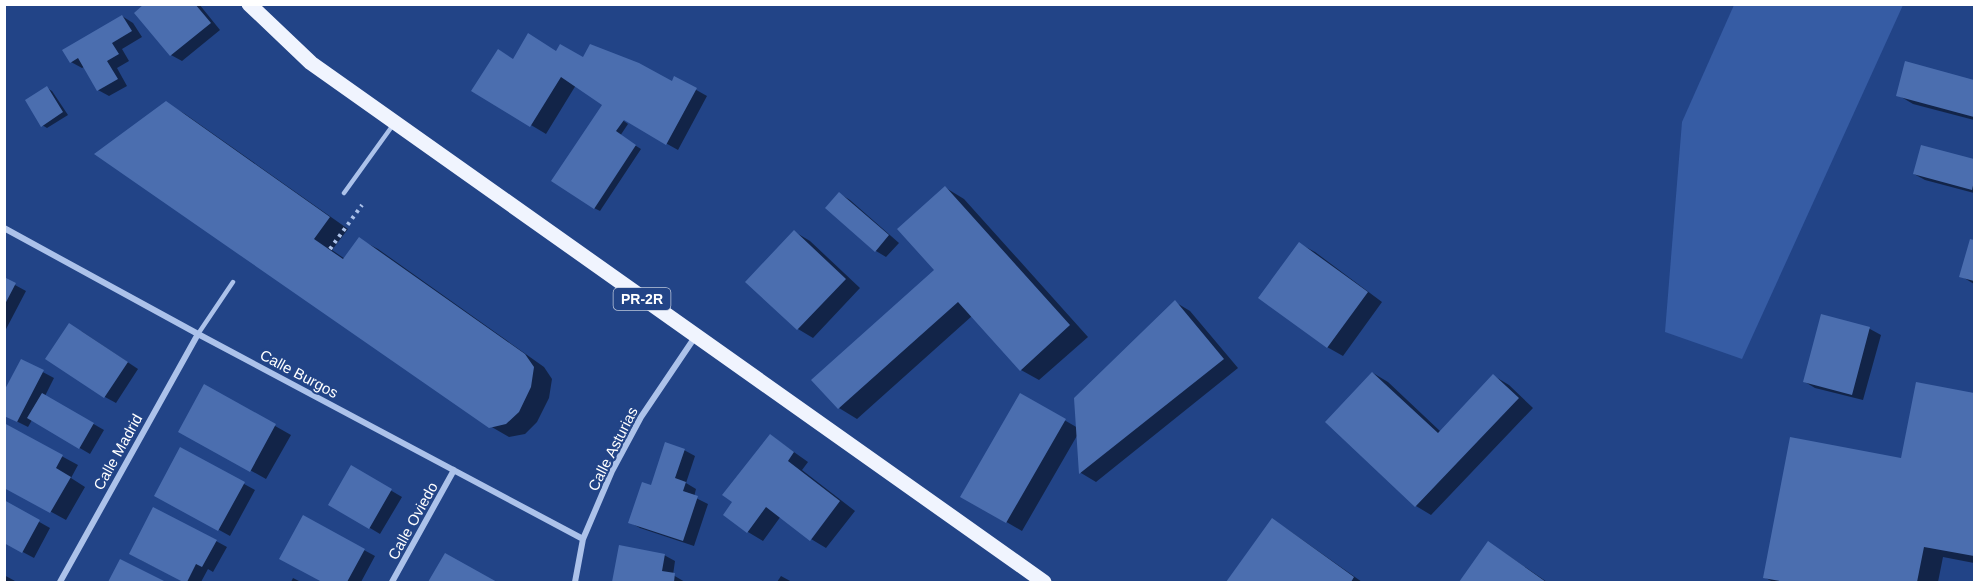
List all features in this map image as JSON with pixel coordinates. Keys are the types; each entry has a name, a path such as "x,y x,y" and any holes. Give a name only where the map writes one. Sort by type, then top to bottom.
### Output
{"main road":[{"name":"PR-2R","path":"249,4 311,63 1044,582"}],"street":[{"name":"Calle Burgos","path":"4,228 583,539"},
{"name":"Calle Madrid","path":"60,582 198,334"},
{"name":"Calle Asturias","path":"575,582 583,539 612,471 641,417 695,337"},
{"name":"Calle Oviedo","path":"392,582 454,470"}],"lane":[{"path":"344,193 395,123"},
{"path":"198,334 233,282"}],"path":[{"path":"330,249 362,205"}],"shaded area":[{"path":"1734,5 1903,5 1742,359 1665,332 1682,122"}],"building":[{"path":"144,4 195,4 211,23 170,56 134,13"},
{"path":"122,15 132,31 112,43 119,54 107,61 118,79 97,91 78,58 70,63 62,50"},
{"path":"528,33 556,51 560,44 583,57 590,44 639,63 672,81 674,76 697,88 666,145 624,120 616,131 636,145 594,209 551,181 602,105 561,77 530,127 471,91 498,49 513,59"},
{"path":"1905,61 1974,80 1974,117 1896,96"},
{"path":"47,86 63,112 41,127 25,100"},
{"path":"166,101 330,217 314,239 343,259 359,237 525,354 534,367 531,387 519,412 506,424 489,428 94,154"},
{"path":"1921,145 1974,159 1972,190 1913,174"},
{"path":"945,186 1070,325 1020,371 958,302 838,409 811,380 934,270 897,229"},
{"path":"839,192 889,235 875,252 825,208"},
{"path":"794,230 846,279 797,330 745,282"},
{"path":"1970,239 1974,240 1974,281 1959,277"},
{"path":"1299,242 1368,292 1327,348 1258,298"},
{"path":"4,277 16,283 4,306"},
{"path":"1175,300 1224,359 1079,474 1074,398"},
{"path":"1821,314 1870,327 1852,395 1803,382"},
{"path":"69,323 128,362 104,398 45,359"},
{"path":"21,359 44,370 17,422 4,416 4,391"},
{"path":"1372,372 1438,433 1493,374 1519,398 1415,507 1325,422"},
{"path":"1916,382 1974,393 1974,556 1924,547 1917,582 1785,582 1763,578 1790,437 1901,458"},
{"path":"204,384 276,424 250,472 178,432"},
{"path":"42,393 94,423 79,449 27,418"},
{"path":"1020,393 1066,419 1006,523 960,497"},
{"path":"4,423 63,455 56,468 71,477 50,513 4,488"},
{"path":"770,434 794,452 788,461 840,501 810,541 766,507 747,533 723,515 732,502 722,495"},
{"path":"665,442 685,449 675,478 686,482 683,491 698,496 683,541 628,523 642,482 651,485"},
{"path":"180,447 245,482 218,531 154,496"},
{"path":"351,465 392,489 369,529 328,505"},
{"path":"4,500 40,520 22,553 4,543"},
{"path":"153,507 217,540 202,567 196,564 187,582 129,554"},
{"path":"303,515 365,549 347,582 322,582 279,559"},
{"path":"1272,518 1354,577 1351,582 1226,582"},
{"path":"1488,541 1546,582 1459,582"},
{"path":"619,545 665,554 662,571 675,573 674,582 612,582"},
{"path":"445,553 497,582 428,582"},
{"path":"120,559 166,582 108,582"}]}
